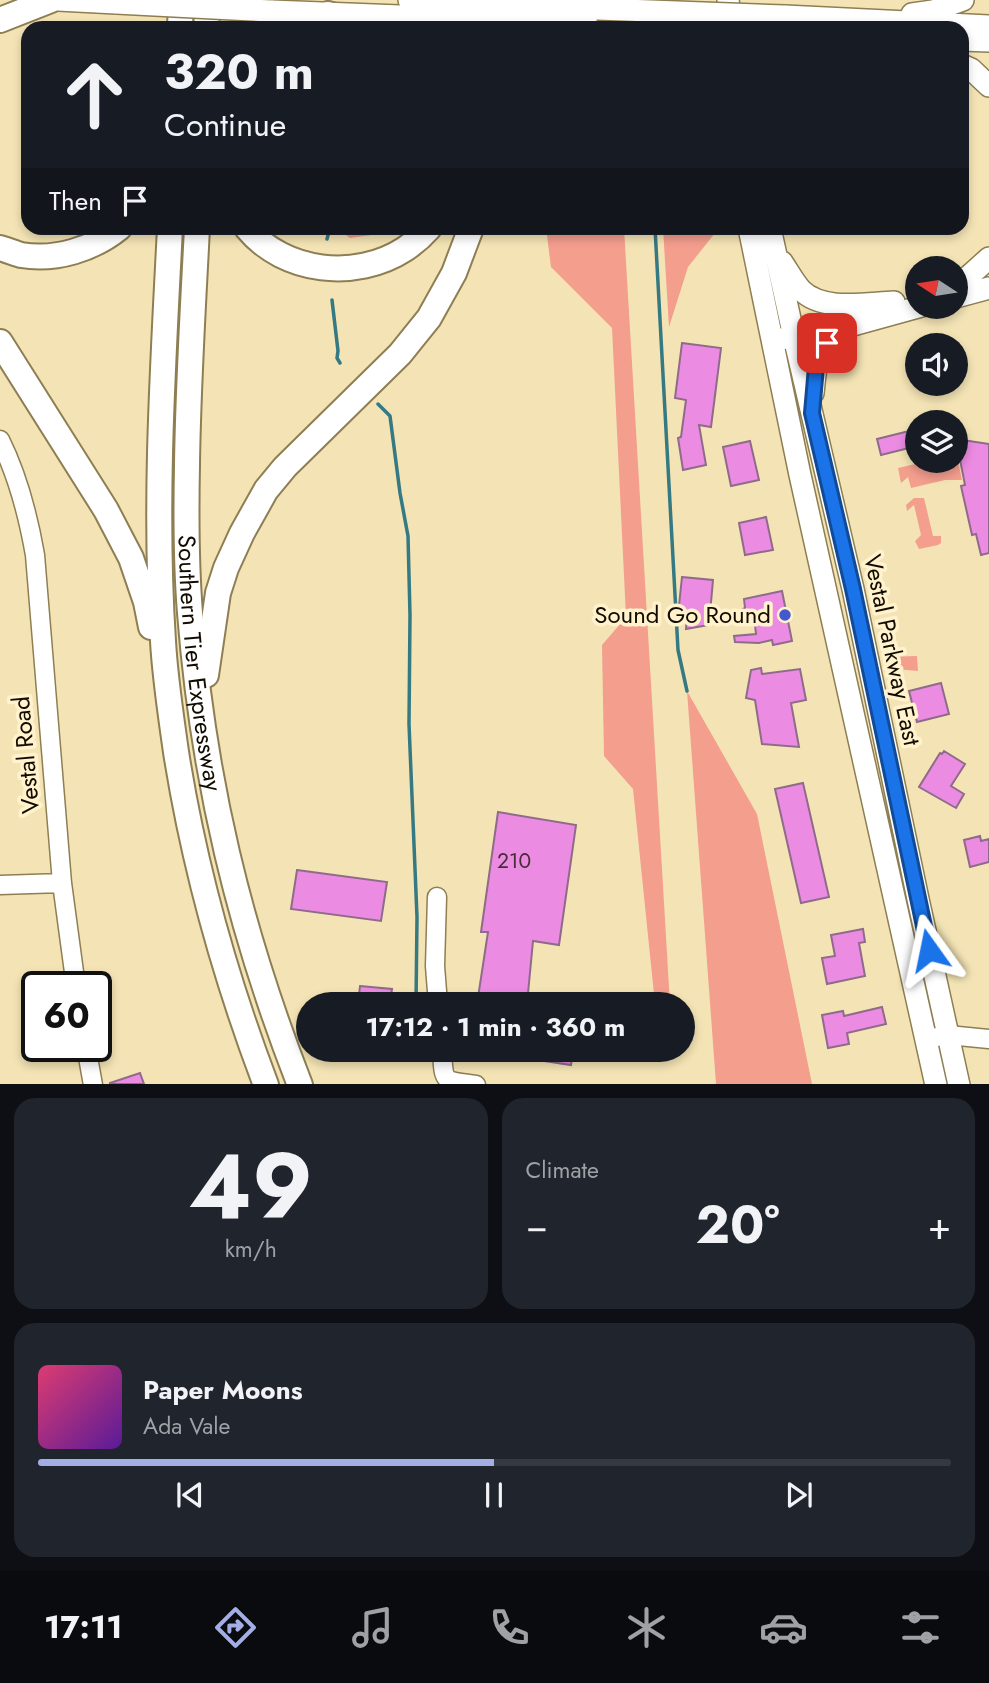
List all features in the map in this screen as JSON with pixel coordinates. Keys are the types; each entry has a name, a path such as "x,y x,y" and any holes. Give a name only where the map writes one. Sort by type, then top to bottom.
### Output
{"highway":[{"path":"0,20 51,0"},
{"path":"180,21 181,0"},
{"path":"206,21 208,0"},
{"path":"328,14 348,21"},
{"path":"0,248 20,255 44,257 69,253 97,243 109,235"},
{"name":"Southern Tier Expressway","path":"170,235 159,464 159,551 163,644 172,725 192,841 214,932 237,1006 266,1084"},
{"name":"Southern Tier Expressway","path":"197,235 186,523 189,611 201,713 212,788 237,898 275,1019 300,1084"},
{"path":"252,235 279,254 303,264 329,269 350,269 381,262 399,253 422,235"},
{"path":"201,713 218,593 242,533 266,490 285,467 400,354 429,318 454,273 468,235"},
{"path":"0,342 106,510 131,558 146,602 172,725"}],"main road":[{"path":"58,0 328,14 785,16 889,21"},
{"path":"409,0 645,21"},
{"path":"703,0 706,21"},
{"path":"728,0 731,21"},
{"path":"869,20 933,11 963,0"},
{"path":"969,25 989,26"},
{"path":"969,40 989,41"},
{"path":"969,68 989,86"},
{"name":"Vestal Parkway East","path":"751,235 782,333 812,413 856,602 959,1084"},
{"name":"Vestal Parkway East","path":"772,235 800,475 936,1084"},
{"path":"776,253 801,289 827,304 894,302"},
{"path":"968,277 989,258"},
{"path":"968,294 989,288"},
{"path":"782,333 905,299"},
{"path":"782,333 846,327 905,311"},
{"path":"812,413 816,367 822,350 846,327"}],"street":[{"name":"Vestal Road","path":"0,440 19,487 35,555 62,883 74,971"},
{"path":"0,885 62,883"},
{"path":"437,897 437,992"},
{"path":"926,1039 948,1035 989,1038"},
{"path":"89,1062 93,1084"},
{"path":"443,1062 446,1078 476,1084"}],"shaded area":[{"path":"346,235 372,235 350,238"},
{"path":"547,235 624,235 669,992 654,992 633,789 604,756 602,645 626,617 612,328 551,267"},
{"path":"663,235 713,235 688,267 669,327"},
{"path":"905,466 905,473 961,473 962,480 945,480 911,488 908,477 901,483 898,468"},
{"path":"914,498 924,498 933,536 941,536 941,543 938,545 919,549 915,541 921,535 914,505 907,511 906,505"},
{"path":"917,656 918,671 885,668 886,657"},
{"path":"687,691 757,814 812,1084 716,1084"}],"building":[{"path":"682,343 721,348 711,427 699,425 706,465 683,470 678,438 681,437 686,400 675,398"},
{"path":"905,432 905,449 881,455 877,439"},
{"path":"750,441 759,480 731,486 723,447"},
{"path":"968,441 989,444 989,553 981,555 976,534 972,535 961,486 965,485 963,473 968,473"},
{"path":"766,517 773,550 745,555 739,523"},
{"path":"682,577 713,580 709,625 686,629 687,616 678,615"},
{"path":"782,591 792,641 773,645 772,640 759,643 735,642 734,636 756,634 754,616 743,618 741,610 745,608 744,599"},
{"path":"761,668 762,674 800,669 806,700 791,703 799,747 762,744 755,700 746,698 751,670"},
{"path":"941,683 949,714 917,722 909,691"},
{"path":"944,751 965,764 951,786 964,794 956,808 919,787 940,753"},
{"path":"803,783 829,897 801,903 775,789"},
{"path":"498,812 576,825 559,945 533,941 528,992 479,992 488,932 481,932"},
{"path":"980,836 981,841 989,839 989,862 970,867 964,840"},
{"path":"297,870 387,882 381,921 291,909"},
{"path":"863,929 865,942 859,943 865,976 827,984 822,958 835,956 831,935"},
{"path":"360,986 392,989 392,992 359,992"},
{"path":"882,1007 886,1024 847,1033 849,1044 828,1048 822,1015 843,1011 844,1016"},
{"path":"140,1073 144,1084 110,1084 110,1083"}],"waterway":[{"path":"327,239 328,235"},
{"path":"655,235 678,650 687,691"},
{"path":"332,300 337,358 340,363"},
{"path":"378,404 390,416 408,536 409,724 417,917 416,992"}],"place":[{"name":"Sound Go Round","path":"785,615"}],"route":[{"path":"827,343 816,367 812,413 853,589 929,950"}]}
